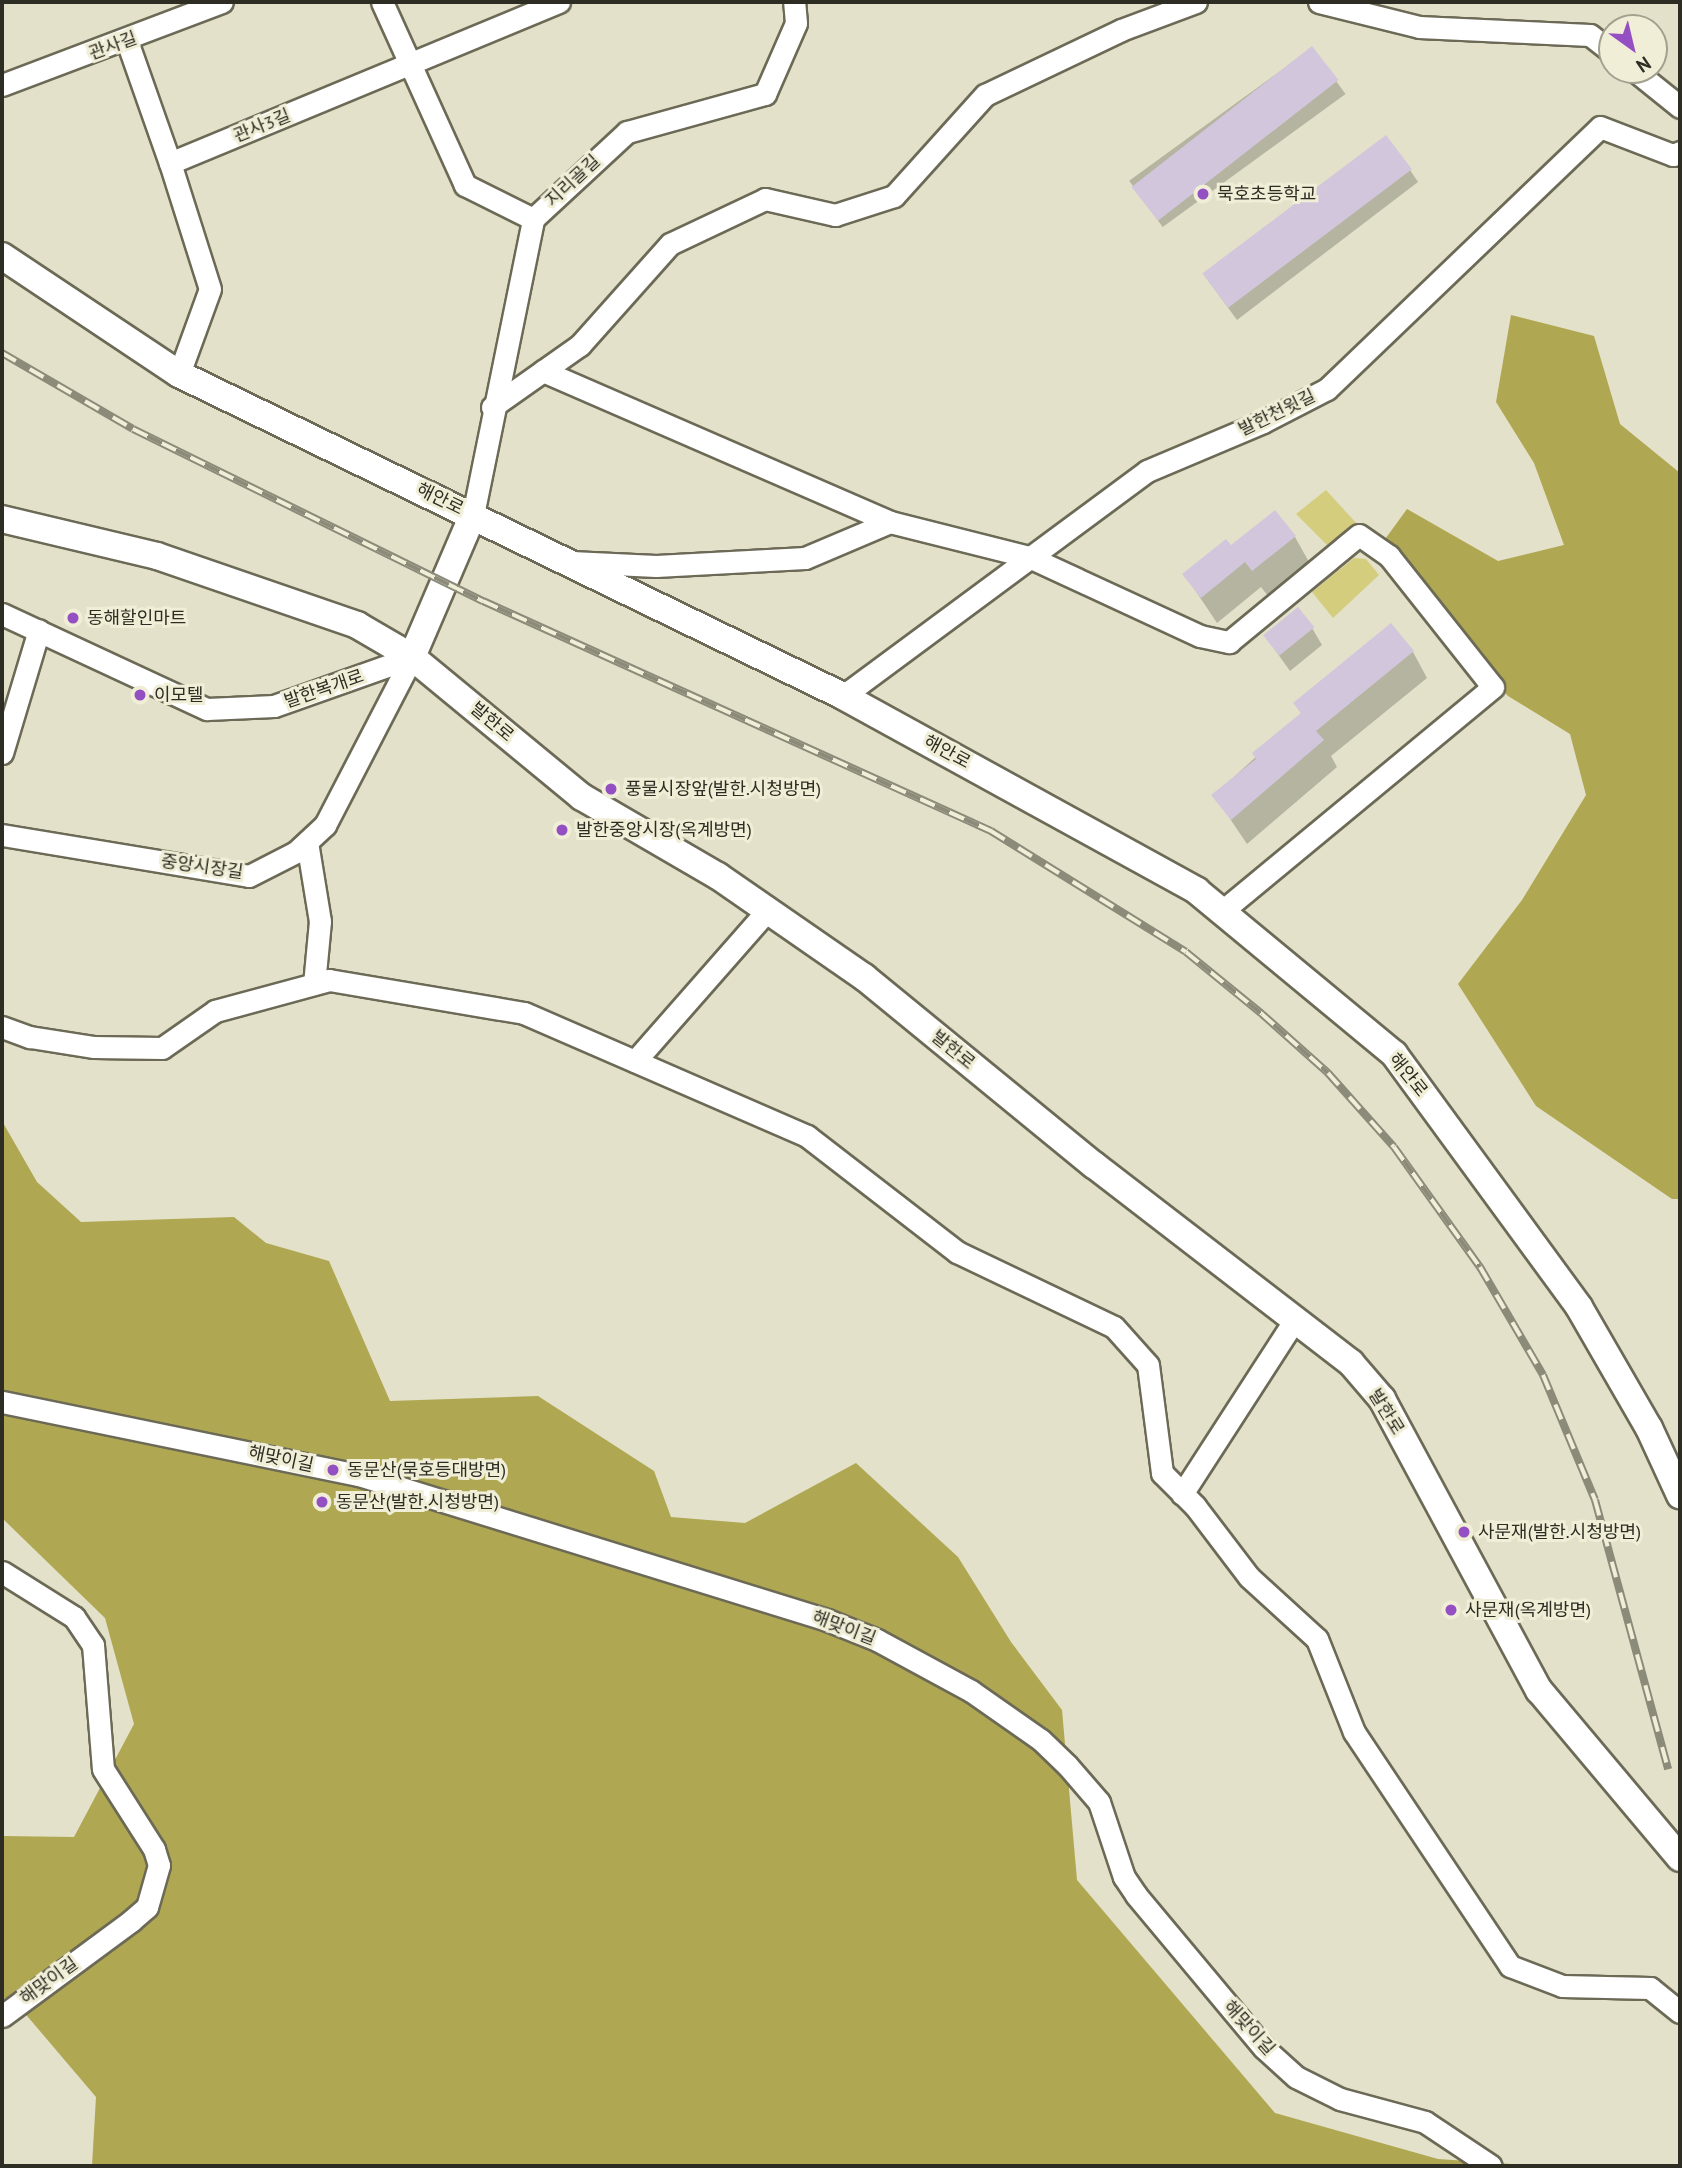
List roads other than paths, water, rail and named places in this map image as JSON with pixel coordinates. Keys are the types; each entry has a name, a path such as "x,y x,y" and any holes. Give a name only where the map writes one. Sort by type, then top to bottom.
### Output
{"street":[{"name":"관사길","path":"2,85 127,41 222,2"},
{"path":"383,2 408,66 465,185 533,219"},
{"name":"관사3길","path":"170,163 559,2"},
{"name":"지리골길","path":"473,515 492,407 533,219 627,132 765,94 796,23 794,2"},
{"path":"492,407 580,345 670,244 765,199 835,215 894,196 985,95 1121,30 1196,2"},
{"path":"1319,2 1419,27 1590,35 1598,41"},
{"path":"127,41 210,289 179,374"},
{"path":"1651,84 1680,107"},
{"name":"발한천윗길","path":"843,696 1147,471 1263,422 1327,389 1600,127 1673,155 1680,152"},
{"name":"해안로","path":"2,256 179,374 843,696 1093,831 1197,891 1394,1054 1579,1307 1649,1428 1680,1495"},
{"path":"543,371 890,522 1029,557 1200,636 1229,642 1359,536 1389,556 1493,687 1220,912"},
{"path":"412,657 473,515"},
{"name":"발한로","path":"2,519 157,556 357,625 412,657 582,797 767,911 864,978 1094,1165 1352,1363 1382,1399 1539,1690 1678,1854"},
{"path":"569,561 656,566 805,558 890,522"},
{"name":"발한복개로","path":"2,614 207,709 274,706 412,657"},
{"path":"2,753 39,630"},
{"name":"중앙시장길","path":"2,835 248,876 307,842 325,825 412,657"},
{"path":"307,842 320,921 314,984"},
{"path":"635,1061 767,911"},
{"path":"2,1027 30,1037 94,1047 162,1048 215,1011 329,980 524,1013 807,1136 957,1252 1114,1327 1148,1365 1162,1473 1249,1577 1317,1639 1354,1732 1510,1966 1562,1986 1650,1988 1680,2012"},
{"path":"1182,1494 1295,1319"},
{"name":"해맞이길","path":"2,1402 359,1475 827,1620 877,1640 971,1691 1041,1740 1067,1765 1099,1802 1120,1869 1136,1895 1265,2048 1296,2077 1340,2099 1425,2122 1491,2166"},
{"name":"해맞이길","path":"2,1572 74,1617 93,1645 103,1769 154,1849 159,1865 153,1892 139,1914 2,2016"}],"railway":[{"path":"2,353 133,429 483,601 991,831 1186,952 1262,1014 1328,1073 1394,1147 1480,1267 1543,1375 1595,1500 1668,1769"}],"place":[{"name":"묵호초등학교","path":"1203,194"},
{"name":"동해할인마트","path":"73,618"},
{"name":"이모텔","path":"140,695"},
{"name":"풍물시장앞(발한.시청방면)","path":"611,789"},
{"name":"발한중앙시장(옥계방면)","path":"562,830"},
{"name":"동문산(묵호등대방면)","path":"333,1470"},
{"name":"동문산(발한.시청방면)","path":"322,1502"},
{"name":"사문재(발한.시청방면)","path":"1464,1532"},
{"name":"사문재(옥계방면)","path":"1451,1610"}]}
